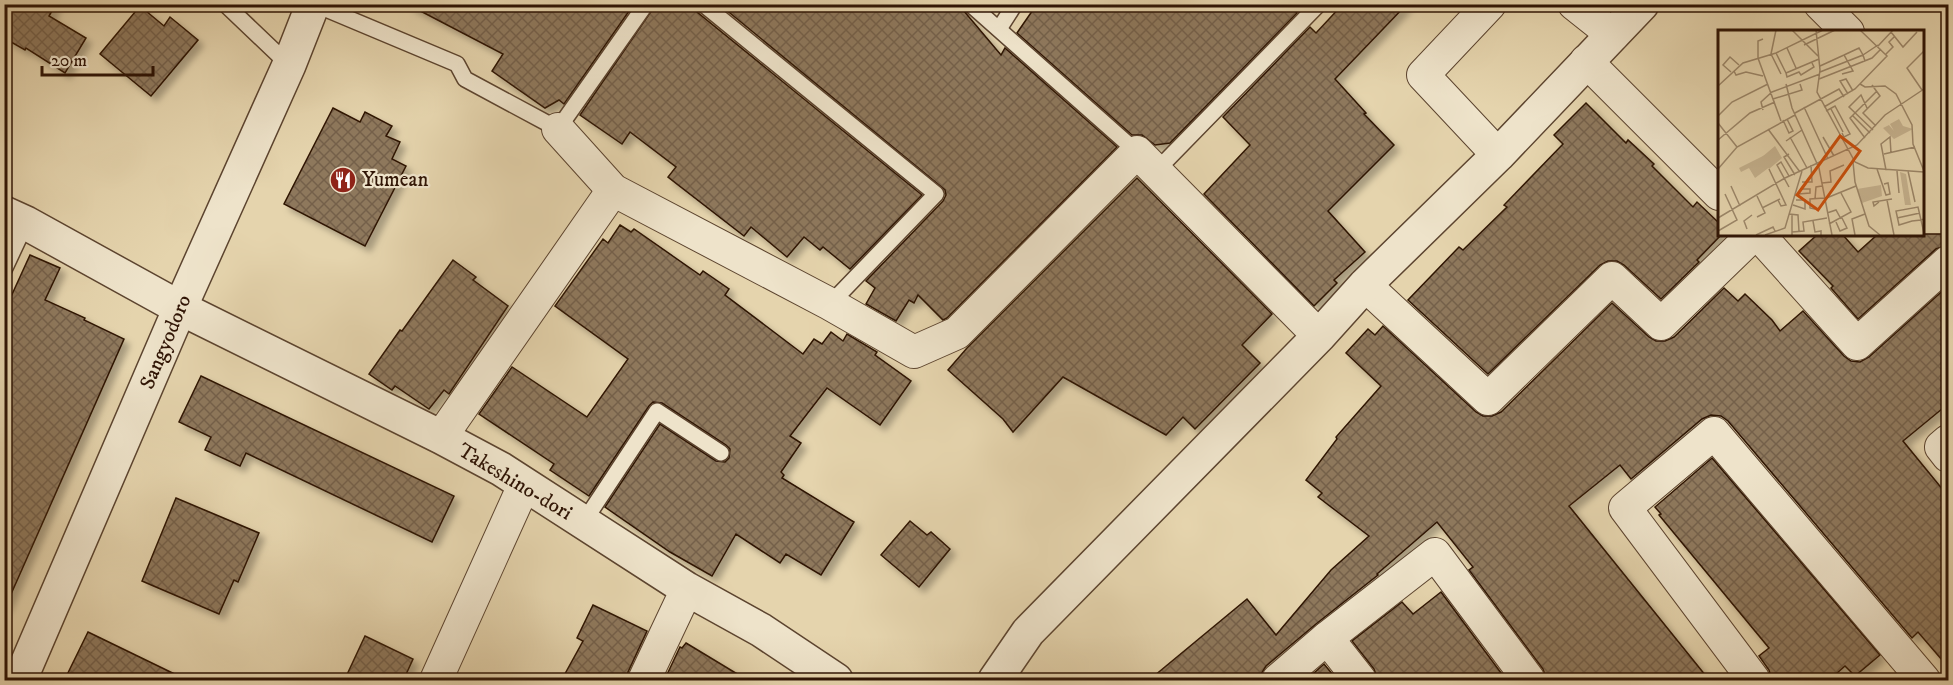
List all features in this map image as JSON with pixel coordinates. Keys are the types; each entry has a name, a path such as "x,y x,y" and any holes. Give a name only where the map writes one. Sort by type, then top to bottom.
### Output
{"street":[{"name":"Sangyodoro","path":"20,681 180,308 289,65 313,4"},
{"path":"1490,4 1423,75 1498,155"},
{"path":"1574,4 1613,35"},
{"path":"995,681 1028,632 1319,336 1365,285 1498,155 1642,4"},
{"path":"1820,4 1846,30"},
{"path":"1586,61 1718,193"},
{"path":"558,129 613,190 830,304 914,352 957,333 1147,161 1319,336"},
{"path":"441,437 613,190"},
{"name":"Takeshino-dori","path":"15,218 180,308 441,437 501,470 687,588 761,630 836,681"},
{"path":"1365,285 1488,399 1612,278 1661,324 1754,236"},
{"path":"1758,236 1857,344 1948,262"},
{"path":"1754,681 1624,508 1714,433 1925,681 1948,671"},
{"path":"1948,441 1941,447 1948,456"},
{"path":"436,681 524,485"},
{"path":"1278,681 1327,638 1435,554 1530,681"},
{"path":"644,681 687,588"},
{"path":"1327,638 1360,681"}],"lane":[{"path":"225,4 289,65"},
{"path":"313,4 457,64 465,79 558,129 646,4"},
{"path":"703,4 936,194 830,304"},
{"path":"970,4 1147,161 1320,4"},
{"path":"999,28 1015,4"},
{"path":"4,270 15,218"},
{"path":"583,523 657,411 721,453"}],"building":[{"path":"4,4 56,4 49,16 86,38 65,73 26,48 25,50 4,38"},
{"path":"407,4 634,4 564,104 559,100 545,108 492,71 503,54"},
{"path":"656,4 694,4 697,12 922,195 850,269 823,247 820,250 804,237 787,257 751,227 744,236 668,177 676,167 630,132 622,144 580,115"},
{"path":"719,4 958,4 1001,55 1005,48 1117,147 947,318 943,320 918,295 914,303 909,300 896,321 866,304 875,288 866,281 943,201 946,195 945,190"},
{"path":"1037,4 1290,4 1297,13 1170,143 1155,145 1142,135 1132,135 1017,33"},
{"path":"1343,4 1407,4 1335,79 1394,145 1328,211 1365,252 1334,280 1337,283 1314,306 1204,194 1250,145 1223,117 1310,27 1316,33"},
{"path":"140,6 164,26 170,17 198,40 151,96 100,54"},
{"path":"1586,103 1626,143 1628,140 1654,164 1652,166 1693,207 1697,202 1718,222 1718,236 1720,236 1697,260 1699,262 1661,299 1617,261 1608,261 1600,265 1488,374 1408,300 1459,247 1463,250 1507,207 1504,205 1563,144 1554,135"},
{"path":"333,108 360,122 365,112 392,126 386,136 400,142 392,159 406,166 365,246 284,204"},
{"path":"1137,178 1272,314 1242,345 1260,363 1195,429 1183,417 1166,435 1063,377 1013,432 1003,419 948,370 967,348"},
{"path":"620,225 631,232 634,229 700,275 703,271 729,289 725,295 803,354 814,339 822,344 831,332 843,341 847,334 877,352 875,355 911,381 880,425 827,388 790,436 801,443 781,472 784,475 782,478 854,522 821,575 786,554 780,563 736,534 712,576 670,552 605,507 660,424 716,461 725,462 729,458 730,449 726,445 662,403 653,402 649,406 589,496 550,470 554,464 479,414 512,367 587,417 628,359 555,306 603,239 608,243"},
{"path":"1948,234 1948,245 1936,249 1858,319 1831,288 1833,286 1799,251 1816,236 1844,236 1858,252 1876,236"},
{"path":"30,255 60,268 45,300 124,339 4,610 4,312"},
{"path":"453,260 476,277 473,280 508,306 449,394 444,390 429,409 395,386 392,390 369,374"},
{"path":"1948,286 1948,404 1903,441 1948,496 1948,667 1918,632 1912,638 1728,421 1721,416 1711,415 1702,419 1631,479 1620,465 1569,506 1710,681 1547,681 1543,669 1469,570 1473,567 1437,522 1378,575 1266,666 1260,681 1148,681 1247,599 1276,635 1331,570 1369,536 1318,497 1322,493 1306,480 1337,439 1336,437 1381,386 1346,353 1368,329 1375,335 1383,326 1476,412 1483,416 1492,416 1501,412 1612,303 1649,337 1656,341 1665,341 1674,337 1724,288 1738,301 1745,294 1780,331 1803,311 1844,356 1851,361 1860,362 1869,357"},
{"path":"201,376 454,496 432,542 246,453 240,466 205,450 211,437 179,422"},
{"path":"1712,458 1880,655 1855,676 1845,666 1828,681 1772,681 1769,670 1759,656 1769,648 1659,515 1661,514 1655,507"},
{"path":"176,498 259,533 238,582 234,580 219,614 142,581"},
{"path":"910,521 927,535 931,532 950,549 919,587 881,555"},
{"path":"1441,592 1507,681 1378,681 1374,669 1352,641 1402,602 1413,614"},
{"path":"593,605 647,631 626,681 561,681 583,641 577,638"},
{"path":"88,632 189,681 64,681"},
{"path":"365,636 413,659 403,681 344,681"},
{"path":"686,643 749,681 664,681 680,647 682,648"},
{"path":"1324,664 1338,681 1305,681"}],"place":[{"name":"Yumean","path":"343,180"}]}
